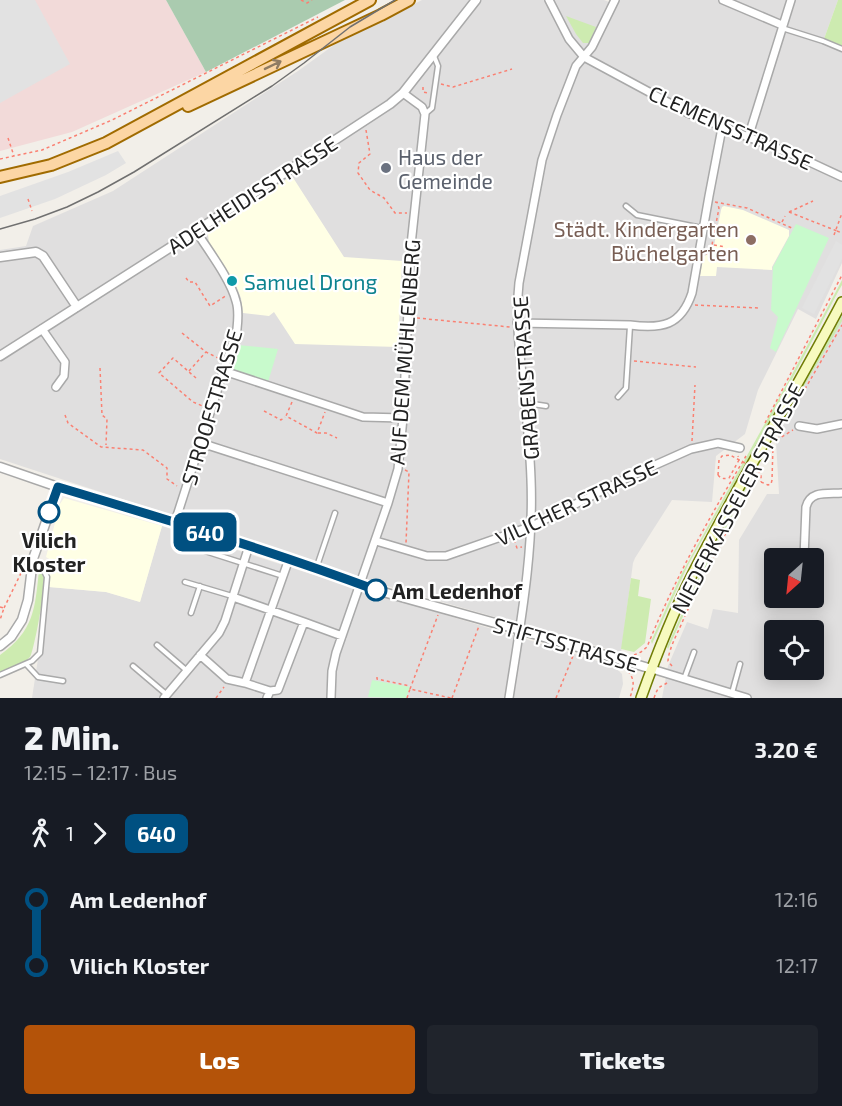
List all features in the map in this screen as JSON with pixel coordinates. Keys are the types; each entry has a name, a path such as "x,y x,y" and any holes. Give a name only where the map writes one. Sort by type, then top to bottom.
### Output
{"main road":[{"path":"0,177 51,165 106,142 370,0"},
{"path":"106,142 123,138 410,0"},
{"name":"NIEDERKASSELER STRASSE","path":"641,698 670,622 692,576 842,302"}],"street":[{"name":"ADELHEIDISSTRASSE","path":"0,356 406,95 476,0"},
{"name":"CLEMENSSTRASSE","path":"549,0 569,39 584,57 688,113 801,158 842,177"},
{"name":"GRABENSTRASSE","path":"509,698 520,630 532,526 531,478 517,325 519,283 543,160 557,115 576,66 592,47 615,0"},
{"path":"723,0 782,26"},
{"path":"748,138 791,0"},
{"path":"406,95 422,107 425,114"},
{"name":"AUF DEM MÜHLENBERG","path":"360,585 398,469 404,418 411,245 425,114"},
{"path":"517,325 646,327 672,322 680,316 692,293 722,128"},
{"name":"STROOFSTRASSE","path":"176,522 237,329 238,315 233,292 196,231"},
{"path":"0,257 36,252 43,256 77,307"},
{"path":"42,329 65,362 64,376 56,387"},
{"path":"224,371 363,417 404,418"},
{"path":"799,426 817,429 842,424"},
{"path":"201,443 388,503"},
{"name":"VILICHER STRASSE","path":"376,541 427,556 446,556 532,526 635,474 691,450 718,443 740,448"},
{"name":"STIFTSSTRASSE","path":"0,467 289,559 384,593 577,646 747,698"},
{"path":"0,646 11,637 22,620 28,600 33,562 58,487"},
{"path":"804,548 808,500 813,495 842,493"},
{"path":"165,696 222,627 249,546"},
{"path":"245,683 289,559"},
{"path":"331,698 332,671 360,585"},
{"path":"233,597 342,636"},
{"path":"200,655 227,679 245,683 269,695 278,690 304,622"}],"lane":[{"path":"782,26 842,49"},
{"name":"AUF DEM MÜHLENBERG","path":"425,114 432,108 436,83 438,66 434,55"},
{"path":"626,206 637,215 703,228"},
{"path":"618,397 626,388 630,325"},
{"path":"525,403 546,406"},
{"path":"316,569 334,513"},
{"path":"205,551 283,576"},
{"path":"0,675 32,661 40,653 47,577 42,567 33,562"},
{"path":"185,582 233,597"},
{"path":"192,613 200,586"},
{"path":"157,645 187,670"},
{"path":"684,679 694,652"},
{"path":"26,664 38,677 63,681"},
{"path":"732,693 740,664"},
{"path":"134,666 165,696"}],"path":[{"path":"301,0 312,0"},
{"path":"0,159 42,150 112,120 324,14"},
{"path":"436,83 453,87 512,69"},
{"path":"423,87 425,93"},
{"path":"361,123 366,131 370,154 359,163 358,173 370,190 384,198 395,213 414,213"},
{"path":"8,138 14,156"},
{"path":"28,199 32,212"},
{"path":"708,200 747,208 794,229"},
{"path":"813,201 789,212 842,233"},
{"path":"699,255 704,255 711,250 719,208 717,202"},
{"path":"834,234 842,213"},
{"path":"782,223 785,216"},
{"path":"712,244 725,247"},
{"path":"760,430 842,274"},
{"path":"186,278 189,282 195,282 210,306 233,292"},
{"path":"688,304 758,308"},
{"path":"407,317 517,325"},
{"path":"804,391 842,325"},
{"path":"182,333 214,357 227,361"},
{"path":"189,372 206,352"},
{"path":"196,378 172,358 159,373 193,402 211,410"},
{"path":"627,360 696,367"},
{"path":"100,368 102,415 107,419 105,447"},
{"path":"691,450 695,385"},
{"path":"264,411 281,420 286,416 295,394"},
{"path":"317,432 328,405"},
{"path":"65,415 68,423 101,447 143,450 166,468 167,478 185,492"},
{"path":"286,416 317,432 337,438"},
{"path":"768,454 776,438 780,438 799,426"},
{"path":"740,448 737,454 739,460 729,478 720,478 718,475 719,460 722,456 730,455 758,470 762,482 768,485 772,480 773,444"},
{"path":"630,698 633,677 628,671 634,654 647,647 692,549 749,450"},
{"path":"654,698 657,689 668,683 673,667 668,661 668,655 713,557 763,463"},
{"path":"398,469 410,472 406,550"},
{"path":"511,533 517,548 529,547"},
{"path":"0,620 23,569 33,562"},
{"path":"0,607 4,608"},
{"path":"407,698 440,609"},
{"path":"377,677 377,679 452,698 482,620"},
{"path":"556,698 577,646"},
{"path":"216,698 229,680"}],"shaded area":[{"path":"0,0 166,0 206,72 72,132 0,151"},
{"path":"0,0 35,0 70,64 0,103"},
{"path":"166,0 345,0 206,72"},
{"path":"422,0 604,0 609,2 610,0 838,0 824,39 842,46 842,263 816,319 798,309 758,390 745,434 716,456 712,502 672,500 635,558 621,653 400,590 0,459 0,250 26,246 33,226 113,191 298,71 334,45"},
{"path":"118,151 126,163 106,175 55,199 0,218 0,196 68,172"},
{"path":"292,176 344,257 402,261 398,347 295,344 274,312 269,316 243,313 237,288 209,244 208,234 218,225 217,223"},
{"name":"Städt. Kindergarten Büchelgarten","path":"724,206 743,210 789,230 789,236 772,270 717,267 716,276 700,276 703,257 713,251 721,210"},
{"path":"836,241 842,245 842,259 814,314 802,308"},
{"path":"842,295 842,698 662,698 668,666 687,622 708,629 713,609 738,613 739,540 767,494 779,494 776,441"},
{"path":"64,498 162,526 140,602 106,592 49,587 51,560 46,557 60,504"},
{"path":"162,526 614,666 622,674 623,684 619,698 32,698 49,587 106,592 140,602"}],"green space":[{"path":"838,0 842,0 842,46 824,39"},
{"path":"566,16 596,27 589,43 583,43"},
{"path":"796,224 829,238 776,352 770,348 778,317 771,310 773,267"},
{"path":"842,280 842,285 781,400 688,565 652,644 651,641 682,573"},
{"path":"842,316 842,321 750,482 668,649 682,613 732,510"},
{"path":"238,345 278,349 268,382 235,371 232,363"},
{"path":"39,570 43,574 44,583 32,652 24,662 0,672 0,655 20,637 31,618"},
{"path":"631,578 640,580 638,596 651,599 645,643 634,652 621,649"},
{"path":"372,680 410,687 406,698 368,697"}],"tram line":[{"path":"0,229 67,207 134,172 272,86 350,27 395,0"}],"bus line":[{"name":"640","path":"49,512 58,487 176,522 376,590"}],"place":[{"name":"Haus der Gemeinde","path":"386,168"},
{"name":"Städt. Kindergarten Büchelgarten","path":"751,240"},
{"name":"Samuel Drong","path":"232,281"},
{"name":"Vilich Kloster","path":"49,512"},
{"name":"Am Ledenhof","path":"376,590"}]}
